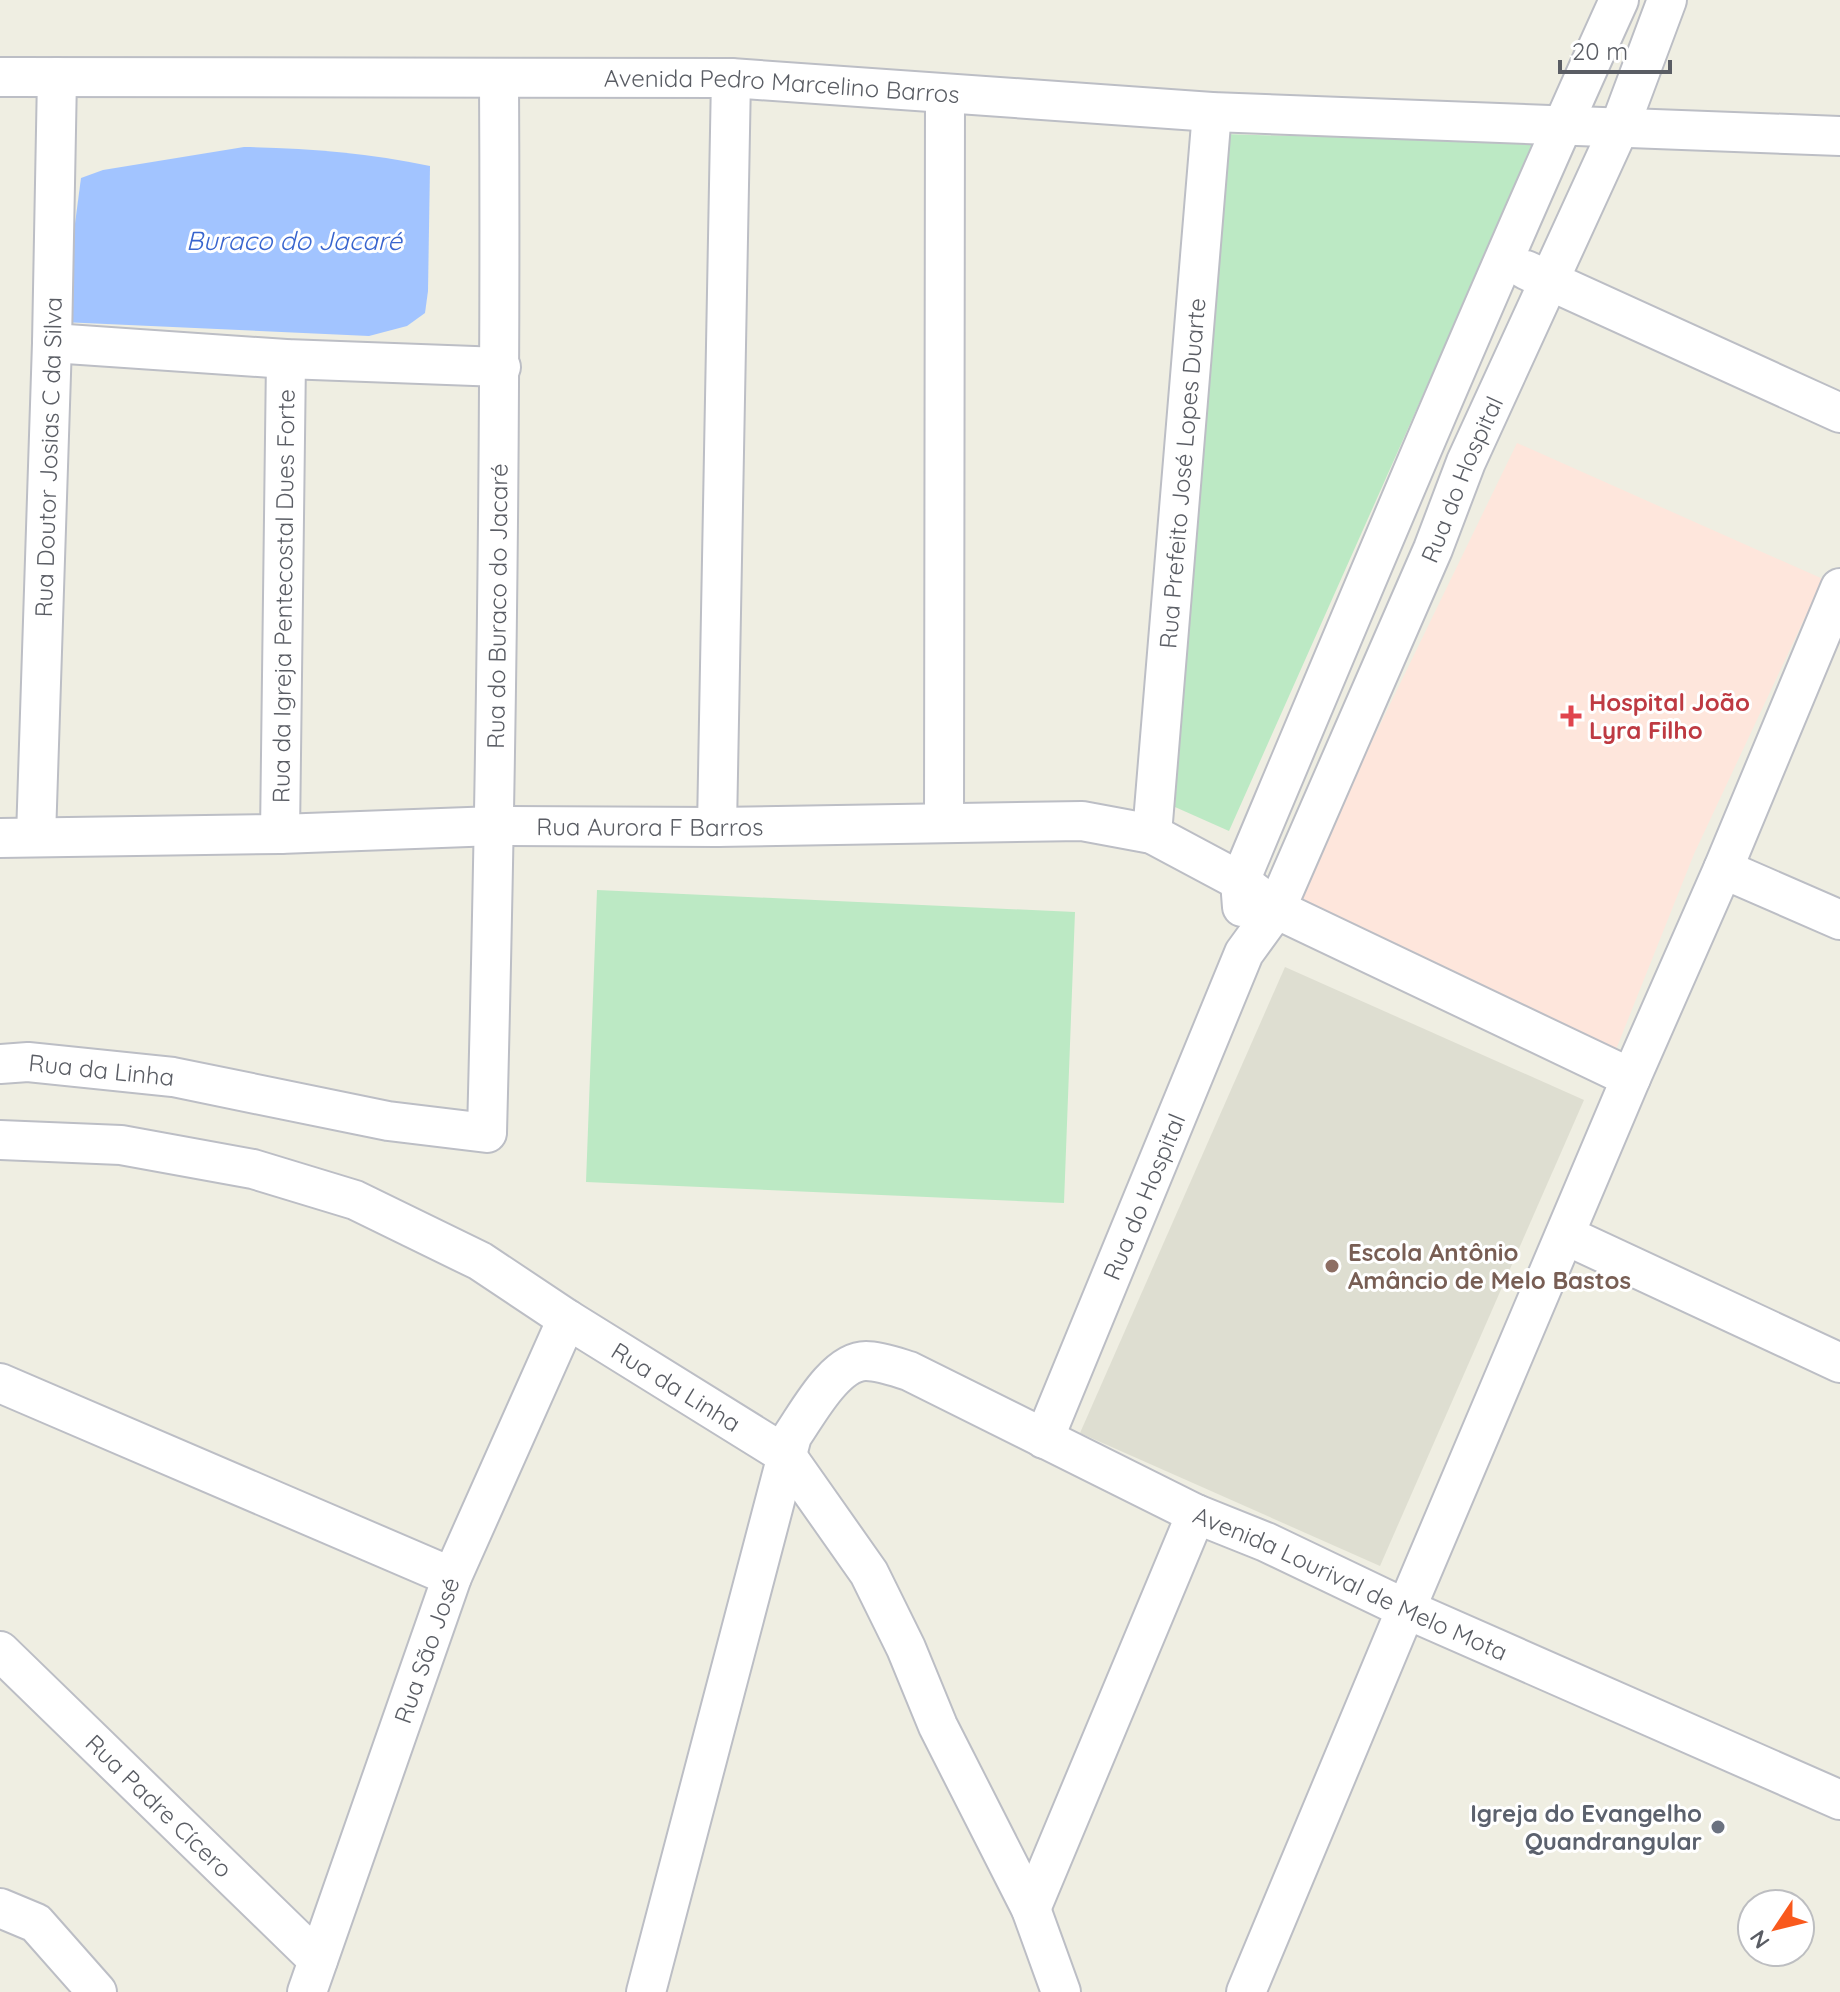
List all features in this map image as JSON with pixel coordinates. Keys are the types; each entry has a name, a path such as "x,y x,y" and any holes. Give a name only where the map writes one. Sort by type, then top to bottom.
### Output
{"street":[{"name":"Rua do Hospital","path":"1244,953 1240,881 1388,529 1619,0"},
{"name":"Rua do Hospital","path":"1044,1439 1244,953 1276,909 1433,549 1466,462 1620,126 1667,0"},
{"name":"Avenida Pedro Marcelino Barros","path":"0,77 731,78 1212,112 1840,136"},
{"name":"Rua Doutor Josias C da Silva","path":"18,838 52,343 57,77"},
{"path":"717,827 731,78"},
{"name":"Rua do Buraco do Jacaré","path":"487,1133 501,367 499,79"},
{"path":"944,821 945,95"},
{"name":"Rua Prefeito José Lopes Duarte","path":"1152,834 1212,112"},
{"path":"1506,259 1549,282 1840,413"},
{"path":"52,343 286,359 501,367"},
{"name":"Rua da Igreja Pentecostal Dues Forte","path":"280,834 286,359"},
{"path":"1388,529 1433,549"},
{"path":"1246,1992 1840,588"},
{"name":"Rua Aurora F Barros","path":"18,838 280,834 495,826 717,827 1082,821 1152,834 1240,881 1276,909 1631,1078"},
{"path":"1723,869 1840,920"},
{"name":"Rua da Linha","path":"0,1064 28,1062 173,1077 388,1121 487,1133"},
{"name":"Rua da Linha","path":"0,1140 121,1145 253,1169 340,1196 480,1261 567,1319 786,1455 869,1573 906,1648 938,1726 1031,1909 1061,1992"},
{"path":"1565,1235 1840,1363"},
{"name":"Rua São José","path":"312,1976 452,1577 567,1319"},
{"name":"Avenida Lourival de Melo Mota","path":"786,1455 792,1436 833,1378 851,1365 864,1361 909,1371 1196,1514 1266,1542 1406,1609 1840,1800"},
{"path":"0,1383 452,1577"},
{"path":"646,1992 786,1455"},
{"path":"1031,1909 1196,1514"},
{"name":"Rua Padre Cícero","path":"0,1651 312,1976"},
{"path":"0,1908 36,1923 97,1992"}],"shaded area":[{"name":"Hospital João Lyra Filho","path":"1517,443 1823,579 1694,854 1613,1057 1292,906"},
{"name":"Escola Antônio Amâncio de Melo Bastos","path":"1285,967 1584,1100 1380,1566 1080,1433"}],"green space":[{"path":"1223,134 1535,143 1229,831 1175,807"},
{"path":"597,890 1075,912 1064,1203 586,1182"}],"water":[{"name":"Buraco do Jacaré","path":"244,147 337,152 430,166 425,313 407,326 369,336 62,322 81,178 103,170"}],"place":[{"name":"Hospital João Lyra Filho","path":"1571,716"},
{"name":"Escola Antônio Amâncio de Melo Bastos","path":"1332,1266"},
{"name":"Igreja do Evangelho Quandrangular","path":"1718,1827"}]}
